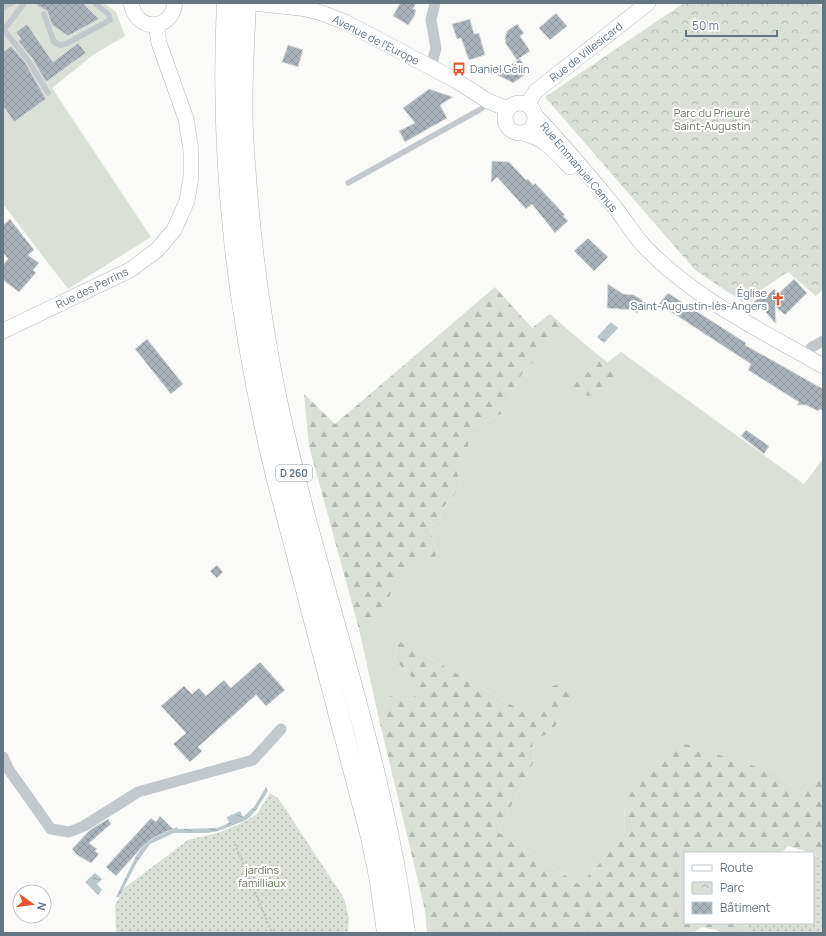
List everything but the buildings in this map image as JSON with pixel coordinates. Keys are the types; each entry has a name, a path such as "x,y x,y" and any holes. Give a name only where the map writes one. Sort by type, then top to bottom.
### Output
{"highway":[{"name":"D 260","path":"227,3 226,131 230,202 244,321 263,423 276,476 372,837 387,933"},
{"name":"D 260","path":"246,3 243,131 256,273 264,333 278,406 293,468 370,752 398,877 406,933"}],"street":[{"path":"131,3 136,17 149,24 156,25 167,20 172,15 176,3"},
{"name":"Avenue de l'Europe","path":"251,3 278,4 300,8 325,14 345,22 459,82 488,101 508,109"},
{"name":"Avenue de l'Europe","path":"431,68 436,48 431,20 431,14 435,3"},
{"name":"Rue de Villesicard","path":"531,110 536,91 648,3"},
{"name":"Rue des Perrins","path":"3,331 130,270 157,250 174,230 187,201 191,177 191,150 186,119 159,43 156,25"},
{"path":"517,103 531,110 533,127 522,133 512,131 507,126 505,115 508,109 517,103"},
{"name":"Rue Emmanuel Camus","path":"531,110 605,194 622,220 644,246 667,267 750,325 823,366"},
{"name":"Rue Emmanuel Camus","path":"522,133 533,135 544,141 611,212 622,220"},
{"path":"805,356 812,347 823,341"},
{"path":"3,757 9,770 51,828 69,832 84,826 138,792 253,760 281,729"}],"lane":[{"path":"3,7 12,3"},
{"path":"24,3 7,26 3,28 28,60 48,93"},
{"path":"44,14 54,42 60,45 66,44 110,20 109,16 95,3"},
{"path":"348,183 481,109 488,101"}],"path":[{"path":"235,844 272,933"}],"green space":[{"path":"3,3 104,3 116,12 125,36 93,55 52,88 151,237 68,289 3,204"},
{"name":"Parc du Prieuré Saint-Augustin","path":"684,3 820,3 823,8 823,289 816,296 788,272 743,302 695,270 545,97"},
{"path":"495,287 532,328 550,314 566,328 522,374 503,413 468,429 468,454 454,463 460,482 454,496 444,506 440,520 431,526 432,538 438,555 407,569 371,624 359,629 309,446 304,394 335,424"},
{"path":"566,328 599,356 597,366 580,378 569,391 621,352 804,484 823,459 823,775 801,793 782,778 779,771 760,768 624,802 625,835 580,885 498,832 534,761 532,740 550,733 580,692 546,709 534,718 398,640 394,659 420,686 412,700 390,696 379,719 359,629 371,624 407,569 438,555 432,538 431,526 440,520 444,506 454,496 460,482 454,463 468,454 468,429 503,413 522,374"},
{"path":"599,356 616,368 608,390 589,396 569,390 580,378 597,366"},
{"path":"398,640 534,718 546,709 551,687 568,680 580,692 550,733 532,740 534,761 498,832 580,885 625,835 624,802 673,740 760,768 779,771 782,778 801,793 823,775 823,861 814,854 814,852 788,846 782,852 684,852 684,924 745,924 751,931 750,933 720,933 716,930 702,927 693,933 427,933 425,910 379,719 390,696 412,700 420,686 394,659"},
{"name":"jardins familliaux","path":"270,793 278,798 344,898 349,919 348,933 116,933 115,906 123,889 188,840 221,832 244,822 257,814"},
{"path":"814,855 823,861 823,933 750,933 751,931 745,924 814,924"}],"water":[{"path":"611,322 618,328 604,343 597,337"},
{"path":"266,787 268,791 256,810 244,821 218,831 207,833 174,833 150,844 137,862 119,897 116,897 136,856 143,846 155,837 177,827 178,829 217,828 229,823 227,817 240,811 243,817 254,807"},
{"path":"95,873 102,879 97,884 102,890 98,895 85,882"}],"place":[{"name":"Daniel Gélin","path":"459,69"},
{"name":"Église Saint-Augustin-lès-Angers","path":"778,299"}]}
